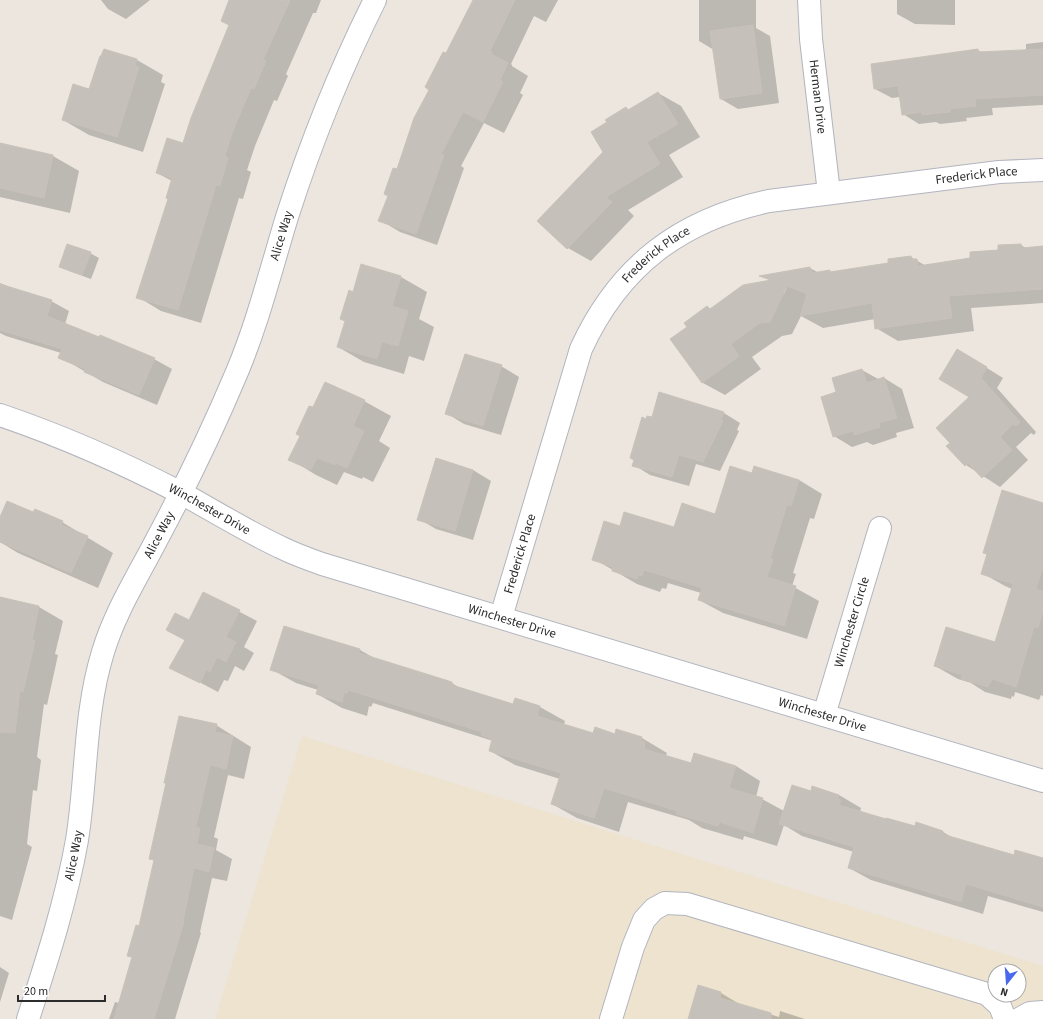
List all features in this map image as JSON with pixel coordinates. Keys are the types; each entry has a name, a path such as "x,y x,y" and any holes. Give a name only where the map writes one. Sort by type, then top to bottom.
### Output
{"street":[{"name":"Alice Way","path":"28,1019 63,907 77,837 89,720 95,682 104,650 120,610 203,447 244,356 289,210 317,130 337,81 375,0"},
{"name":"Herman Drive","path":"809,0 811,39 829,193"},
{"name":"Frederick Place","path":"501,618 581,349 604,307 639,265 672,239 706,221 743,207 769,201 999,172 1043,170"},
{"name":"Winchester Drive","path":"0,415 59,437 106,457 180,493 279,547 300,556 1043,781"},
{"name":"Winchester Circle","path":"824,715 880,528"},
{"path":"611,1019 633,947 644,920 654,909 665,903 687,904 987,994 1000,1006 1005,1019"},
{"path":"1019,1019 1030,1013 1043,1012"}],"shaded area":[{"path":"302,736 1043,966 1043,1019 215,1019"}],"building":[{"path":"229,0 290,0 263,60 266,61 254,89 251,88 232,133 225,156 228,158 220,186 216,185 178,310 136,298 168,199 166,198 172,178 156,173 167,138 183,143 191,118 229,25 221,21"},
{"path":"473,0 515,0 490,51 492,52 491,54 508,63 500,80 503,82 483,122 463,112 441,154 444,155 416,234 378,221 388,196 384,194 393,168 397,169 414,118 429,90 425,87 443,52 446,53"},
{"path":"753,25 762,93 720,99 710,31"},
{"path":"104,49 137,59 135,66 139,67 117,137 62,120 73,84 89,89 100,56"},
{"path":"978,49 978,52 1043,49 1043,95 975,99 976,106 950,109 950,112 922,115 922,112 902,115 898,86 874,89 871,64"},
{"path":"658,92 678,124 647,142 660,164 606,197 612,202 567,249 537,221 603,152 591,132 607,122 605,120 626,107 628,110"},
{"path":"0,143 53,155 44,198 0,188"},
{"path":"67,244 91,252 82,275 59,267"},
{"path":"1021,244 1022,248 1043,246 1043,289 949,296 952,318 875,329 872,303 800,316 807,294 787,286 770,322 760,323 731,344 739,356 702,383 670,339 687,327 684,323 707,306 710,309 743,285 771,280 759,276 810,267 812,273 830,270 830,272 888,263 888,259 911,256 912,259 917,259 918,266 970,258 970,252 998,250 998,245"},
{"path":"361,264 401,276 392,306 408,311 398,346 382,342 377,359 337,347 345,321 340,319 349,290 353,292"},
{"path":"0,284 52,300 47,316 99,337 100,335 155,358 139,395 84,372 85,369 58,358 62,349 0,330"},
{"path":"957,349 987,367 981,378 1020,422 1016,426 1013,424 1000,437 1012,450 982,478 968,463 965,466 946,446 950,443 936,428 969,397 939,379"},
{"path":"465,354 502,365 483,426 445,414"},
{"path":"862,369 867,383 884,377 897,418 879,423 880,427 854,435 853,431 833,437 821,397 836,392 832,378"},
{"path":"325,382 365,400 353,426 364,431 347,468 336,463 335,465 317,458 311,470 288,460 300,436 296,434 309,406 313,407"},
{"path":"659,392 724,412 721,420 723,421 703,462 679,455 672,477 632,466 634,460 630,458 642,417 646,419 647,416 652,417"},
{"path":"436,458 473,470 455,531 417,520"},
{"path":"730,466 752,473 754,466 799,480 791,506 787,505 770,559 773,559 767,577 796,586 784,626 698,600 702,588 644,570 642,576 638,575 637,579 612,571 613,567 592,560 604,521 620,526 624,512 674,527 682,503 715,514"},
{"path":"1002,490 1043,503 1043,566 1036,589 1043,591 1043,611 1038,628 1034,627 1016,687 992,679 988,687 961,679 962,675 934,666 946,627 995,642 1013,584 981,574 987,554 983,553"},
{"path":"7,501 33,512 35,509 63,521 61,525 88,536 71,573 0,542 0,517"},
{"path":"203,592 240,610 226,637 236,642 226,662 217,657 210,672 206,670 200,683 169,668 185,640 166,630 175,613 189,620"},
{"path":"0,597 39,606 32,640 35,641 23,692 20,691 15,733 0,732"},
{"path":"284,626 360,649 359,653 452,682 452,685 513,704 515,698 540,706 537,716 593,733 595,727 615,734 616,729 642,737 641,741 645,742 644,749 691,763 694,753 736,766 729,788 763,798 753,833 719,822 718,826 676,814 677,811 604,788 594,818 551,804 561,773 489,751 492,739 481,735 482,732 348,690 347,693 344,693 342,702 316,694 319,685 270,670"},
{"path":"179,716 217,724 215,732 233,736 226,769 210,765 196,827 200,828 197,844 214,848 209,872 194,868 184,922 154,1019 114,1019 132,957 127,956 136,925 139,926 154,860 149,859"},
{"path":"792,785 811,791 812,786 839,795 838,799 841,800 839,805 886,819 915,826 916,822 943,831 942,834 1014,855 1015,850 1043,858 1043,907 966,884 961,902 848,868 854,847 779,824"},
{"path":"698,985 721,992 720,998 771,1013 771,1019 688,1019"}]}
